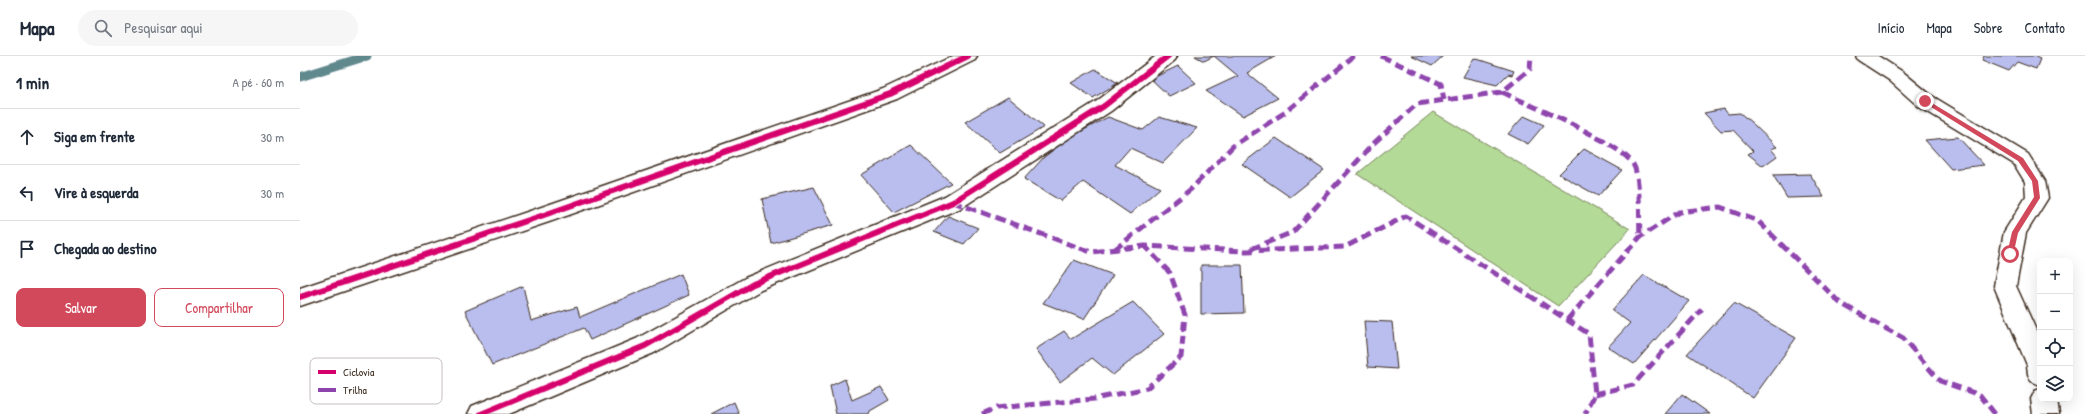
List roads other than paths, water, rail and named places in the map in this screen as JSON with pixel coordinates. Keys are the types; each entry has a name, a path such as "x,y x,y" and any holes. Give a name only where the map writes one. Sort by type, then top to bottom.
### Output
{"street":[{"path":"300,297 549,213 890,94 968,56"},
{"path":"481,414 645,346 753,284 953,202 1104,106 1168,56"},
{"path":"1865,56 1896,76 1925,101 2021,159 2035,181 2037,198 2015,232 2005,286 2039,366"},
{"path":"2044,402 2046,414"}],"waterway":[{"path":"300,77 367,56"}]}
